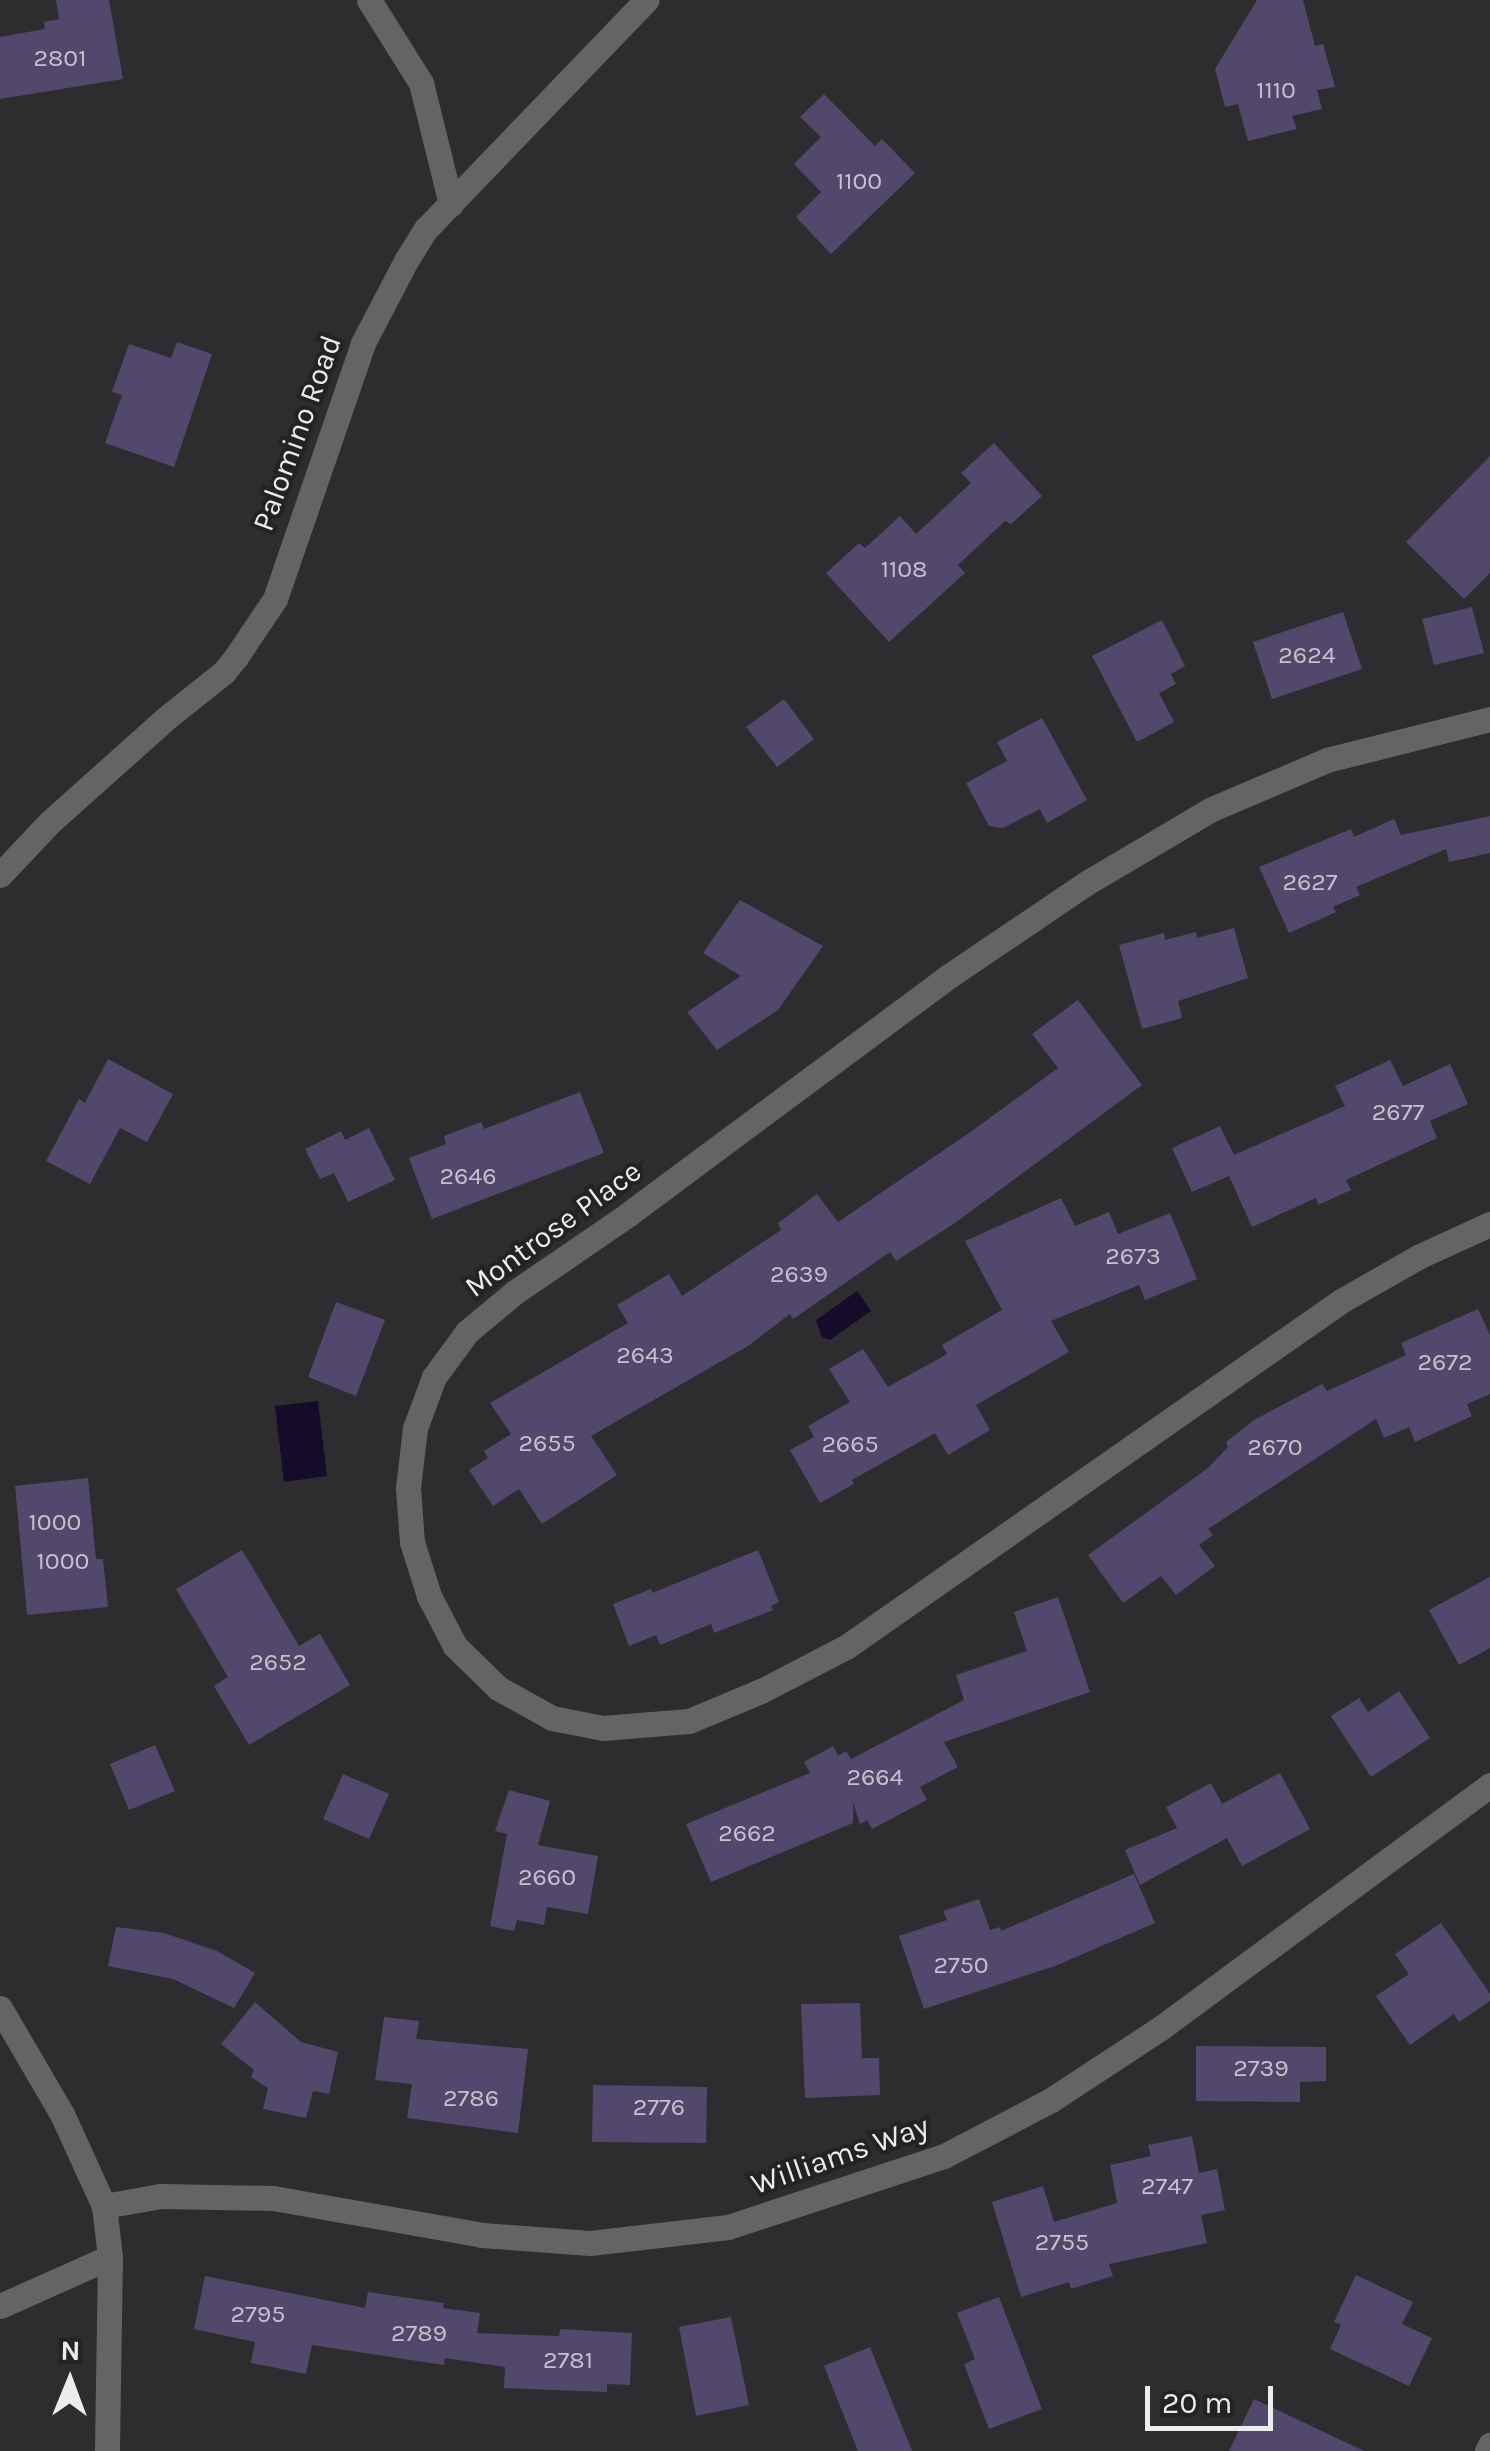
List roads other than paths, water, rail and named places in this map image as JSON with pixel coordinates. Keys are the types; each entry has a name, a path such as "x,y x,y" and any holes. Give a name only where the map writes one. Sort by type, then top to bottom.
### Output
{"street":[{"path":"369,0 421,83 451,204"},
{"name":"Palomino Road","path":"0,874 79,796 224,672 254,632 274,599 362,343 407,259 451,204 646,0"},
{"name":"Montrose Place","path":"1490,719 1327,760 1210,810 1178,828 1084,884 949,976 629,1214 515,1292 456,1347 434,1376 415,1428 408,1488 412,1542 429,1596 455,1646 498,1688 552,1718 604,1728 689,1721 764,1690 846,1646 955,1574 1178,1411 1341,1302 1420,1256 1490,1224"},
{"name":"Williams Way","path":"104,2206 161,2196 273,2198 482,2235 590,2242 728,2226 944,2156 1050,2100 1162,2027 1490,1785"},
{"path":"0,2008 62,2114 104,2206 110,2258 107,2451"},
{"path":"0,2306 110,2258"}]}
